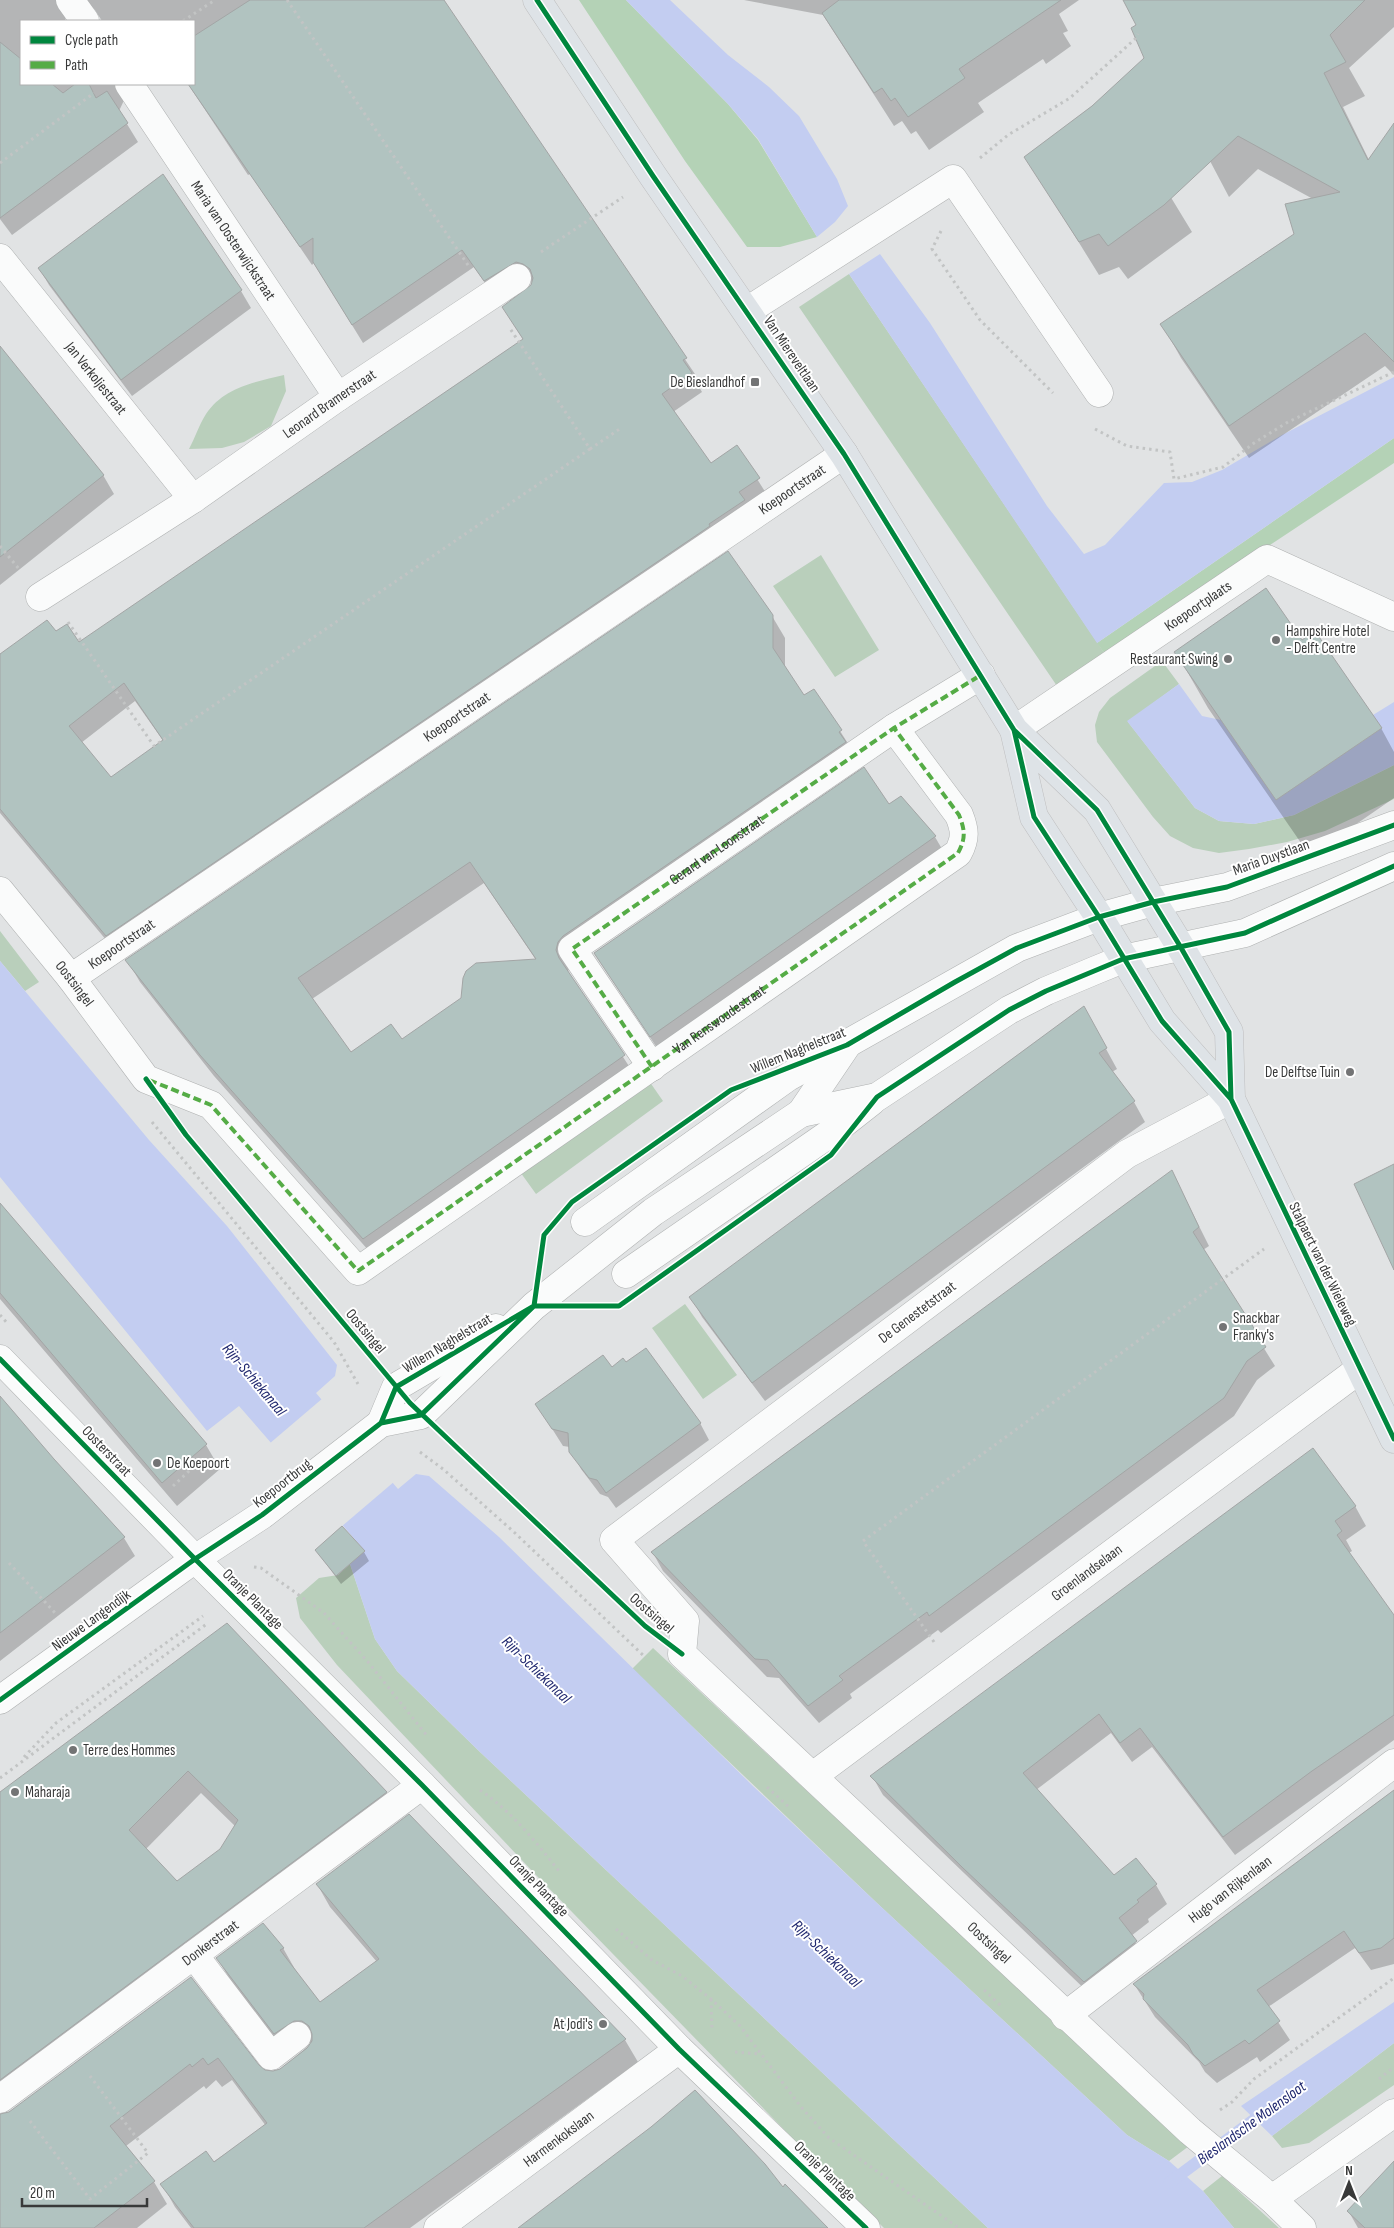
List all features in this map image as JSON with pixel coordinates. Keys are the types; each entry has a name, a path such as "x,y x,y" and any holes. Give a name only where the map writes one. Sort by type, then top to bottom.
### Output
{"main road":[{"name":"Van Miereveltlaan","path":"537,0 653,176 844,454 1014,730"},
{"name":"Stalpaert van der Wieleweg","path":"1014,730 1097,810 1180,946 1229,1032 1231,1099"},
{"name":"Stalpaert van der Wieleweg","path":"1014,730 1034,817 1099,917 1162,1021 1231,1099 1394,1439"}],"street":[{"path":"70,0 84,20"},
{"name":"Maria van Oosterwijckstraat","path":"130,85 338,397"},
{"path":"747,311 953,179 1099,393"},
{"name":"Jan Verkoljestraat","path":"0,258 193,499"},
{"name":"Leonard Bramerstraat","path":"40,597 193,499 338,397 517,278"},
{"name":"Koepoortstraat","path":"71,978 844,454"},
{"name":"Koepoortplaats","path":"1014,730 1267,559 1394,617"},
{"name":"Gerard van Loonstraat","path":"652,1067 572,949 894,728 981,675"},
{"name":"Van Renswoudestraat","path":"358,1271 958,853 964,842 965,829 958,815 894,728"},
{"name":"Maria Duystlaan","path":"1153,902 1226,887 1394,825"},
{"path":"1180,946 1245,933 1394,866"},
{"name":"Oostsingel","path":"0,891 71,978 146,1079 211,1105 358,1271"},
{"name":"Willem Naghelstraat","path":"370,1431 396,1387 534,1306 653,1212 801,1112 847,1045 1017,948 1099,917 1153,902"},
{"name":"Willem Naghelstraat","path":"801,1112 877,1097 1009,1010 1046,991 1124,959 1180,946"},
{"path":"585,1222 788,1077 847,1045"},
{"path":"626,1274 839,1127 877,1097"},
{"name":"De Genestetstraat","path":"614,1540 1127,1154 1231,1099"},
{"name":"Oosterstraat","path":"0,1360 195,1559"},
{"name":"Groenlandselaan","path":"813,1776 1360,1369"},
{"name":"Koepoortbrug","path":"195,1559 262,1515 370,1431"},
{"name":"Oostsingel","path":"614,1540 685,1621 682,1654 1066,2016 1199,2139 1272,2199 1302,2228"},
{"name":"Nieuwe Langendijk","path":"0,1700 195,1559"},
{"name":"Oranje Plantage","path":"195,1559 422,1785 679,2049 866,2228"},
{"name":"Hugo van Rijkenlaan","path":"1066,2016 1394,1763"},
{"name":"Donkerstraat","path":"4,2096 422,1785"},
{"path":"194,1955 271,2056 297,2036"},
{"name":"Harmenkokslaan","path":"438,2228 679,2049"},
{"path":"1272,2199 1394,2113"}],"path":[{"path":"185,20 215,0"},
{"path":"287,0 590,449"},
{"path":"953,179 1008,135 1070,98 1136,39 1138,34"},
{"path":"0,163 99,89"},
{"path":"517,278 534,256 653,176"},
{"path":"0,546 40,597 61,611 154,746 621,428"},
{"path":"146,1115 185,1159 334,1342 370,1431 443,1469 514,1533 648,1660"},
{"path":"955,1671 863,1540 1292,1228"},
{"path":"10,1563 82,1642"},
{"path":"252,1566 261,1568 324,1613 368,1662 432,1741"},
{"path":"17,1765 56,1723 208,1613"},
{"path":"0,1778 216,1617"},
{"path":"178,1634 183,1641"},
{"path":"472,1784 496,1801 528,1832 564,1877"},
{"path":"765,1785 794,1810"},
{"path":"609,1924 652,1960 682,1976 711,1998 740,2026 800,2107 829,2138 959,2228"},
{"path":"1232,2102 1254,2078 1394,1978"},
{"path":"978,1982 990,1998 1004,2008"},
{"path":"4,2096 90,2199 148,2153 69,2049"}],"green space":[{"path":"579,0 626,0 728,104 758,140 817,237 780,247 747,247 685,161"},
{"path":"849,274 1105,654 1057,686 799,307"},
{"path":"284,375 286,391 271,426 244,442 222,448 189,449 201,423 213,405 241,387"},
{"path":"1394,438 1394,463 1105,654 1097,643"},
{"path":"821,555 879,650 835,677 773,586"},
{"path":"1162,661 1179,684 1128,722 1195,808 1219,821 1254,824 1294,815 1394,765 1394,799 1325,831 1287,842 1249,849 1219,853 1193,848 1170,836 1153,817 1097,742 1095,725 1099,712 1110,698"},
{"path":"0,931 39,982 25,991 0,961"},
{"path":"647,1078 663,1101 536,1194 518,1169"},
{"path":"685,1304 737,1375 703,1399 652,1328"},
{"path":"350,1564 375,1639 397,1671 480,1752 988,2228 884,2228 801,2147 535,1874 337,1665 300,1618 296,1598 319,1578 338,1575"},
{"path":"653,1648 1189,2146 1169,2161 1127,2135 878,1904 632,1669"},
{"path":"1394,2043 1394,2085 1309,2143 1282,2148 1272,2136"},
{"path":"1222,2176 1279,2228 1234,2228 1203,2191"}],"water":[{"path":"626,0 670,0 728,55 769,87 799,116 837,179 848,206 835,222 817,237 758,139 728,104"},
{"path":"880,254 930,323 1047,506 1084,554 1105,545 1164,483 1192,482 1222,470 1282,435 1394,377 1394,438 1097,643 849,274"},
{"path":"1179,684 1202,716 1221,720 1373,715 1394,702 1394,765 1294,815 1254,824 1219,821 1195,808 1127,721"},
{"name":"Rijn-Schiekanaal","path":"0,961 149,1140 227,1226 337,1365 335,1376 316,1393 398,1489 416,1474 429,1476 499,1537 754,1787 878,1904 1127,2135 1169,2161 1203,2191 1234,2228 988,2228 480,1752 397,1671 375,1639 350,1564 364,1550 239,1406 207,1431 0,1177"},
{"path":"1394,2002 1394,2043 1272,2136 1241,2106"}],"pier":[{"path":"323,1398 395,1481 341,1527 269,1444"}],"building":[{"path":"250,0 444,0 687,358 683,360 692,373 662,394 711,463 737,445 760,478 739,492 745,500 709,524 710,526 106,936 0,809 0,654 47,620 56,631 67,624 79,642 523,339 502,307 531,285 533,278 530,269 523,264 516,262 484,281 462,250 352,325 313,262 313,238 300,247 189,85 195,85 195,35","holes":["124,683 163,740 111,777 69,726"]},
{"path":"839,0 1061,0 959,69 965,78 908,117 895,98 891,101 882,88 874,93 822,13"},
{"path":"1123,0 1365,0 1330,35 1346,62 1324,73 1368,160 1394,123 1394,362 1365,333 1229,426 1160,324 1294,234 1285,204 1340,192 1238,136 1164,205 1108,246 1099,234 1079,242 1024,157 1092,106 1144,58 1131,28 1136,25"},
{"path":"0,42 20,58 20,85 53,85 63,93 74,85 90,85 96,98 107,91 128,123 0,218"},
{"path":"163,174 242,290 121,380 38,268"},
{"path":"0,346 104,475 0,557"},
{"path":"728,551 773,615 773,648 804,695 814,689 842,730 839,732 846,742 563,936 558,942 556,950 559,958 625,1055 363,1239 200,1055 125,960","holes":["470,862 536,959 476,963 466,971 463,978 461,998 402,1039 391,1024 351,1052 298,978"]},
{"path":"1266,588 1302,640 1315,631 1382,728 1276,800 1174,652"},
{"path":"864,767 889,804 901,796 936,836 650,1037 594,953"},
{"path":"1084,1006 1107,1048 1099,1053 1135,1101 752,1383 689,1297"},
{"path":"1394,1164 1394,1270 1354,1184"},
{"path":"1172,1170 1199,1227 1193,1232 1266,1347 1247,1361 1224,1398 929,1616 927,1612 839,1676 843,1680 808,1706 768,1660 755,1659 651,1552"},
{"path":"0,1203 207,1444 162,1483 0,1293"},
{"path":"646,1348 701,1423 606,1493 597,1480 589,1478 569,1452 568,1433 552,1429 535,1404 603,1355 612,1367 623,1358 626,1362"},
{"path":"0,1396 125,1537 0,1633"},
{"path":"1313,1448 1356,1506 1335,1521 1342,1531 1337,1535 1394,1615 1394,1715 1312,1771 1223,1837 1140,1728 1120,1743 1099,1714 1023,1773 1114,1875 1136,1858 1157,1884 1119,1918 1137,1941 1084,1982 963,1868 870,1776"},
{"path":"342,1526 365,1551 336,1576 315,1550"},
{"path":"227,1623 387,1792 0,2080 0,1792","holes":["188,1771 238,1820 220,1849 177,1881 129,1830"]},
{"path":"1394,1790 1394,1938 1381,1948 1359,1953 1344,1931 1257,1990 1280,2021 1249,2044 1245,2040 1205,2066 1193,2054 1188,2045 1143,1999 1144,1994 1133,1984"},
{"path":"409,1814 626,2039 364,2228 194,2228 160,2184 206,2151 214,2162 267,2123 218,2058 208,2065 203,2058 192,2067 190,2064 110,2126 155,2181 94,2228 0,2228 0,2114 9,2112 191,1977 259,2065 265,2070 273,2071 280,2069 307,2048 312,2041 309,2026 302,2021 294,2021 274,2034 216,1958 263,1923 284,1948 280,1950 320,2002 379,1959 316,1884"},
{"path":"695,2090 765,2164 783,2187 785,2184 828,2228 518,2228 651,2127"},
{"path":"1394,2161 1394,2228 1365,2228 1347,2211"}],"waterway":[{"name":"Bieslandsche Molensloot","path":"1169,2183 1267,2110"}],"marked path":[{"path":"652,1067 572,949 894,728 981,675"},
{"path":"149,1080 211,1105 358,1271 958,853 964,834 959,815 894,728"}],"cycle path":[{"path":"537,0 653,176 844,454 1014,730 1097,810 1180,946 1229,1032 1231,1099"},
{"path":"1014,730 1034,817 1099,917 1162,1021 1231,1099 1394,1439"},
{"path":"0,1700 195,1559 262,1515 381,1423 421,1415 534,1306 544,1235 572,1202 731,1090 847,1045 1017,948 1099,917 1153,902 1227,887 1394,825"},
{"path":"381,1423 396,1387 534,1306 619,1306 831,1155 877,1097 1009,1010 1046,991 1123,959 1245,933 1394,866"},
{"path":"146,1079 186,1135 410,1403 645,1626 682,1654"},
{"path":"0,1359 195,1559 422,1785 679,2049 866,2228"}],"place":[{"name":"De Bieslandhof","path":"755,382"},
{"name":"Hampshire Hotel - Delft Centre","path":"1276,640"},
{"name":"Restaurant Swing","path":"1228,659"},
{"name":"De Delftse Tuin","path":"1350,1072"},
{"name":"Snackbar Franky's","path":"1223,1327"},
{"name":"De Koepoort","path":"157,1463"},
{"name":"Terre des Hommes","path":"73,1750"},
{"name":"Maharaja","path":"15,1792"},
{"name":"At Jodi's","path":"603,2024"}]}
